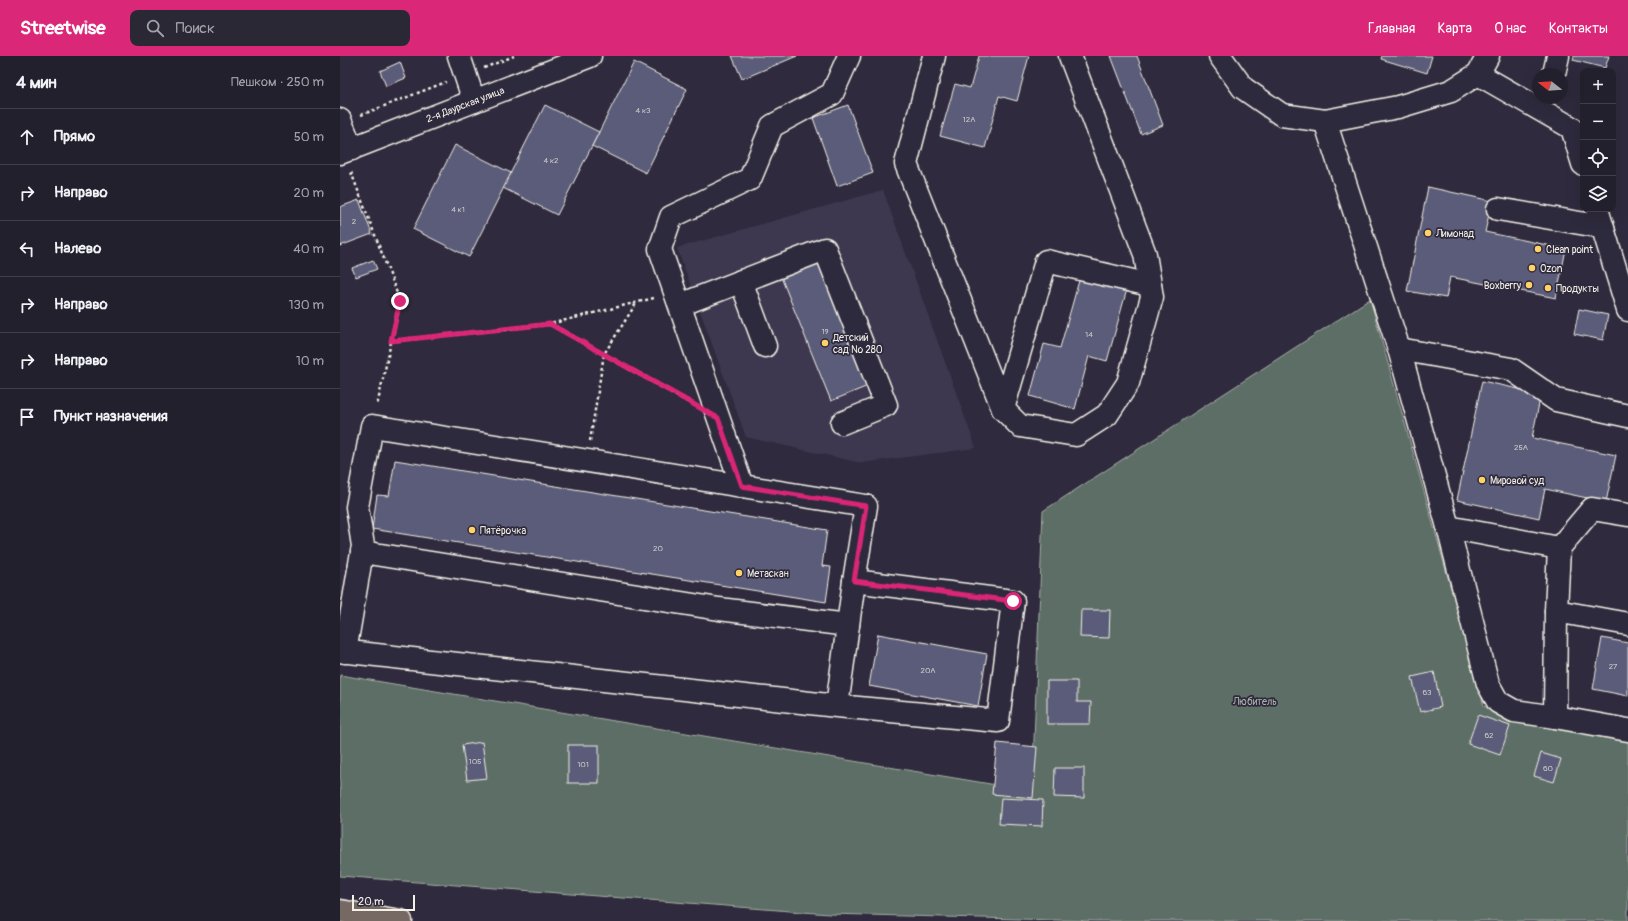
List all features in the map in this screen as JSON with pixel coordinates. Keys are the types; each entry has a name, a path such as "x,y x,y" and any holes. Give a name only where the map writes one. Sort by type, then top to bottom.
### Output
{"main road":[{"path":"340,912 401,921"}],"street":[{"name":"2-я Даурская улица","path":"345,151 590,56"},
{"path":"742,486 660,249 671,217 750,179 772,126 832,94 849,56"},
{"path":"934,56 906,164 1003,409 1020,426 1076,436 1107,415 1128,383 1152,297 1145,254 1070,56"},
{"path":"1220,56 1243,88 1282,115 1325,121 1398,107 1451,92 1483,65 1546,105 1572,128 1580,154"},
{"path":"1555,68 1558,56"},
{"path":"462,65 474,101"},
{"path":"1325,121 1399,349 1448,527 1488,684 1498,702 1514,711 1628,730"},
{"path":"340,122 345,151"},
{"path":"1498,209 1600,218 1623,277 1628,310"},
{"path":"677,299 741,282 825,249 886,405 842,423"},
{"path":"1003,409 1046,261 1150,285"},
{"path":"741,282 765,346"},
{"path":"1399,349 1510,369 1556,400 1628,416"},
{"path":"837,706 854,581 866,506 372,426 348,505 363,546 343,652 837,706 998,721 1013,601 854,581"},
{"path":"1555,717 1556,611 1559,548 1592,509 1628,515"},
{"path":"1448,527 1559,548"},
{"path":"362,552 719,609 848,626"},
{"path":"1556,611 1628,624"}],"path":[{"path":"340,122 462,65 514,56"},
{"path":"345,151 400,301 372,426"},
{"path":"391,341 550,324 637,302 677,299"},
{"path":"587,461 604,354 637,302"},
{"path":"550,324 718,418"}],"shaded area":[{"name":"Детский сад № 280","path":"883,190 976,448 861,463 746,437 677,248"}],"green space":[{"name":"Любитель","path":"1370,299 1484,706 1514,721 1628,740 1628,921 1095,921 829,914 340,876 340,675 1032,791 1043,511"}],"building":[{"path":"732,56 797,56 742,79"},
{"path":"979,56 1029,56 1017,101 999,96 985,148 940,136 955,84 970,88"},
{"path":"1111,56 1137,56 1163,125 1141,134"},
{"path":"1382,56 1432,56 1427,73 1381,59"},
{"path":"1574,56 1609,56 1605,68 1573,60"},
{"path":"400,62 406,78 386,86 380,71"},
{"path":"634,62 687,89 646,173 592,146"},
{"path":"545,105 599,132 557,215 503,188"},
{"path":"848,105 873,173 837,186 813,118"},
{"path":"455,145 511,173 469,257 413,229"},
{"path":"1428,187 1492,201 1485,232 1566,249 1556,298 1450,277 1446,298 1407,291"},
{"path":"359,200 372,234 340,246 340,207"},
{"path":"373,260 377,269 356,277 352,268"},
{"path":"819,262 868,386 831,401 781,277"},
{"path":"1080,277 1127,289 1107,361 1089,356 1075,409 1030,396 1044,344 1060,348"},
{"path":"1579,309 1608,315 1603,340 1574,334"},
{"path":"1482,381 1541,394 1532,438 1616,455 1606,502 1545,489 1539,518 1457,500"},
{"path":"395,460 827,530 822,566 831,567 826,602 372,529 377,495 389,496"},
{"path":"1081,610 1110,610 1109,638 1080,637"},
{"path":"878,634 987,654 978,706 869,686"},
{"path":"1602,638 1628,643 1628,696 1593,689"},
{"path":"1434,672 1441,707 1420,712 1412,677"},
{"path":"1047,681 1077,681 1077,702 1091,702 1090,724 1047,724"},
{"path":"1478,715 1510,726 1500,755 1468,744"},
{"path":"482,742 487,778 467,780 462,745"},
{"path":"997,743 1037,747 1033,798 992,794"},
{"path":"568,745 599,745 599,783 568,783"},
{"path":"1541,753 1561,759 1554,782 1534,776"},
{"path":"1055,768 1084,768 1084,798 1054,797"},
{"path":"1001,798 1043,800 1042,826 999,824"}],"place":[{"name":"Лимонад","path":"1428,233"},
{"name":"Clean point","path":"1538,249"},
{"name":"Ozon","path":"1532,268"},
{"name":"Boxberry","path":"1529,285"},
{"name":"Продукты","path":"1548,288"},
{"name":"Детский сад № 280","path":"825,343"},
{"name":"Мировой суд","path":"1482,480"},
{"name":"Пятёрочка","path":"472,530"},
{"name":"Метаскан","path":"739,573"}],"route":[{"path":"400,301 391,341 550,324 718,418 742,486 866,506 854,581 1013,601"}]}
